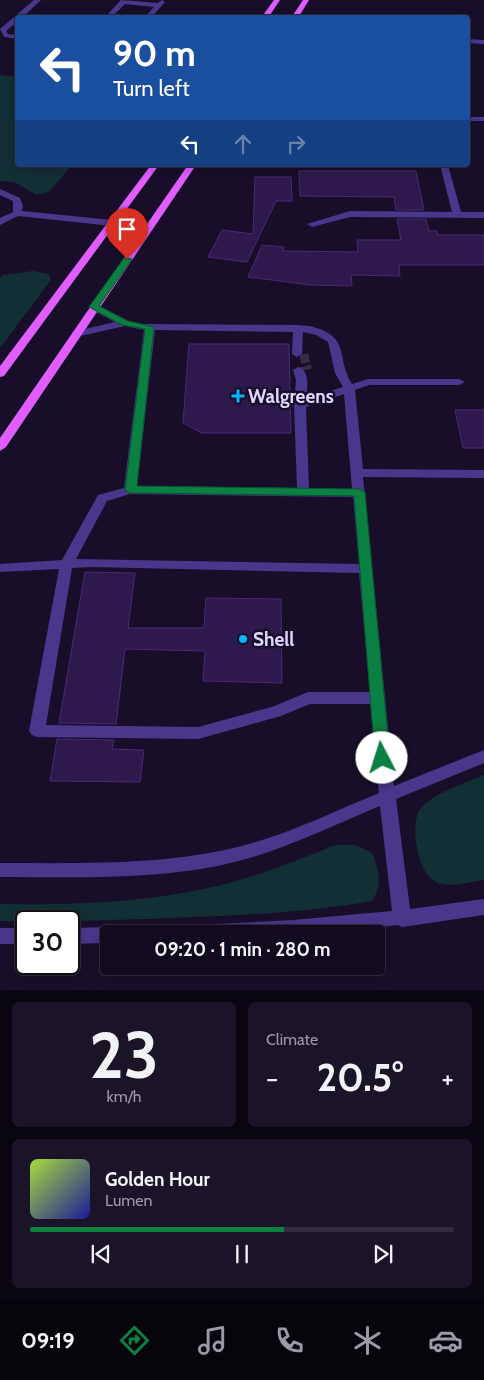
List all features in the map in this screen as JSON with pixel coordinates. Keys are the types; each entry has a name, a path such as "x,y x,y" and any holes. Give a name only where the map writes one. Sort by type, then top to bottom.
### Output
{"main road":[{"path":"266,15 277,0"},
{"path":"296,15 306,0"},
{"path":"0,374 154,167"},
{"path":"0,447 191,167"},
{"path":"112,224 150,227"}],"street":[{"path":"21,15 38,0"},
{"path":"110,15 124,1 161,2"},
{"path":"150,15 161,2"},
{"path":"15,20 2,31 3,34 15,36"},
{"path":"470,41 484,42"},
{"path":"470,119 484,119"},
{"path":"445,167 457,215"},
{"path":"0,192 17,200 19,206 17,213"},
{"path":"0,222 17,213 112,224"},
{"path":"312,224 350,214 484,215"},
{"path":"94,307 125,323 150,327 298,328 321,333 330,338 337,347 340,372 350,388 386,796 402,919"},
{"path":"76,334 125,323"},
{"path":"130,490 150,327"},
{"path":"298,328 300,351"},
{"path":"302,373 300,405 303,492"},
{"path":"300,405 368,382 459,382"},
{"path":"357,473 484,474"},
{"path":"359,492 130,490 102,498 66,566 37,731 198,733 276,712 308,698 377,698"},
{"path":"0,568 66,566 92,563 366,569"},
{"path":"0,870 94,870 194,863 246,852 296,834 484,756"},
{"path":"338,925 402,919 484,907"},
{"path":"80,936 100,935"},
{"path":"0,936 15,936"}],"green space":[{"path":"0,75 15,77 15,167 70,167 50,191 37,195 14,182 0,181"},
{"path":"33,271 49,274 51,280 0,348 0,278 3,275"},
{"path":"484,775 484,880 452,885 434,881 424,869 417,850 415,829 418,813 422,807 438,795"},
{"path":"335,845 356,845 372,853 379,877 378,889 372,901 306,910 239,915 80,920 80,910 15,910 15,921 0,921 0,904 107,902 160,897 229,883 290,863"}],"building":[{"path":"299,171 416,171 424,210 396,210 394,197 300,196"},
{"path":"255,177 291,177 292,201 276,201 247,262 208,257 222,230 253,234"},
{"path":"397,219 426,219 429,231 437,231 438,235 484,235 484,265 399,265 400,276 351,275 352,286 311,285 248,277 262,245 284,247 283,251 358,252 357,240 401,240"},
{"name":"Walgreens","path":"189,344 289,344 291,433 202,433 183,423"},
{"path":"455,410 484,410 484,448 463,448"},
{"path":"85,572 135,573 128,628 204,628 206,598 281,599 282,683 203,681 205,651 125,649 116,724 59,723"},
{"path":"57,739 114,740 112,749 144,750 140,782 50,781"}],"tunnel":[{"path":"304,354 306,367"},
{"path":"305,366 306,370"}],"place":[{"name":"Walgreens","path":"238,396"},
{"name":"Shell","path":"243,639"}],"route":[{"path":"127,259 94,307 125,323 150,327 130,490 359,492 382,758"}]}
